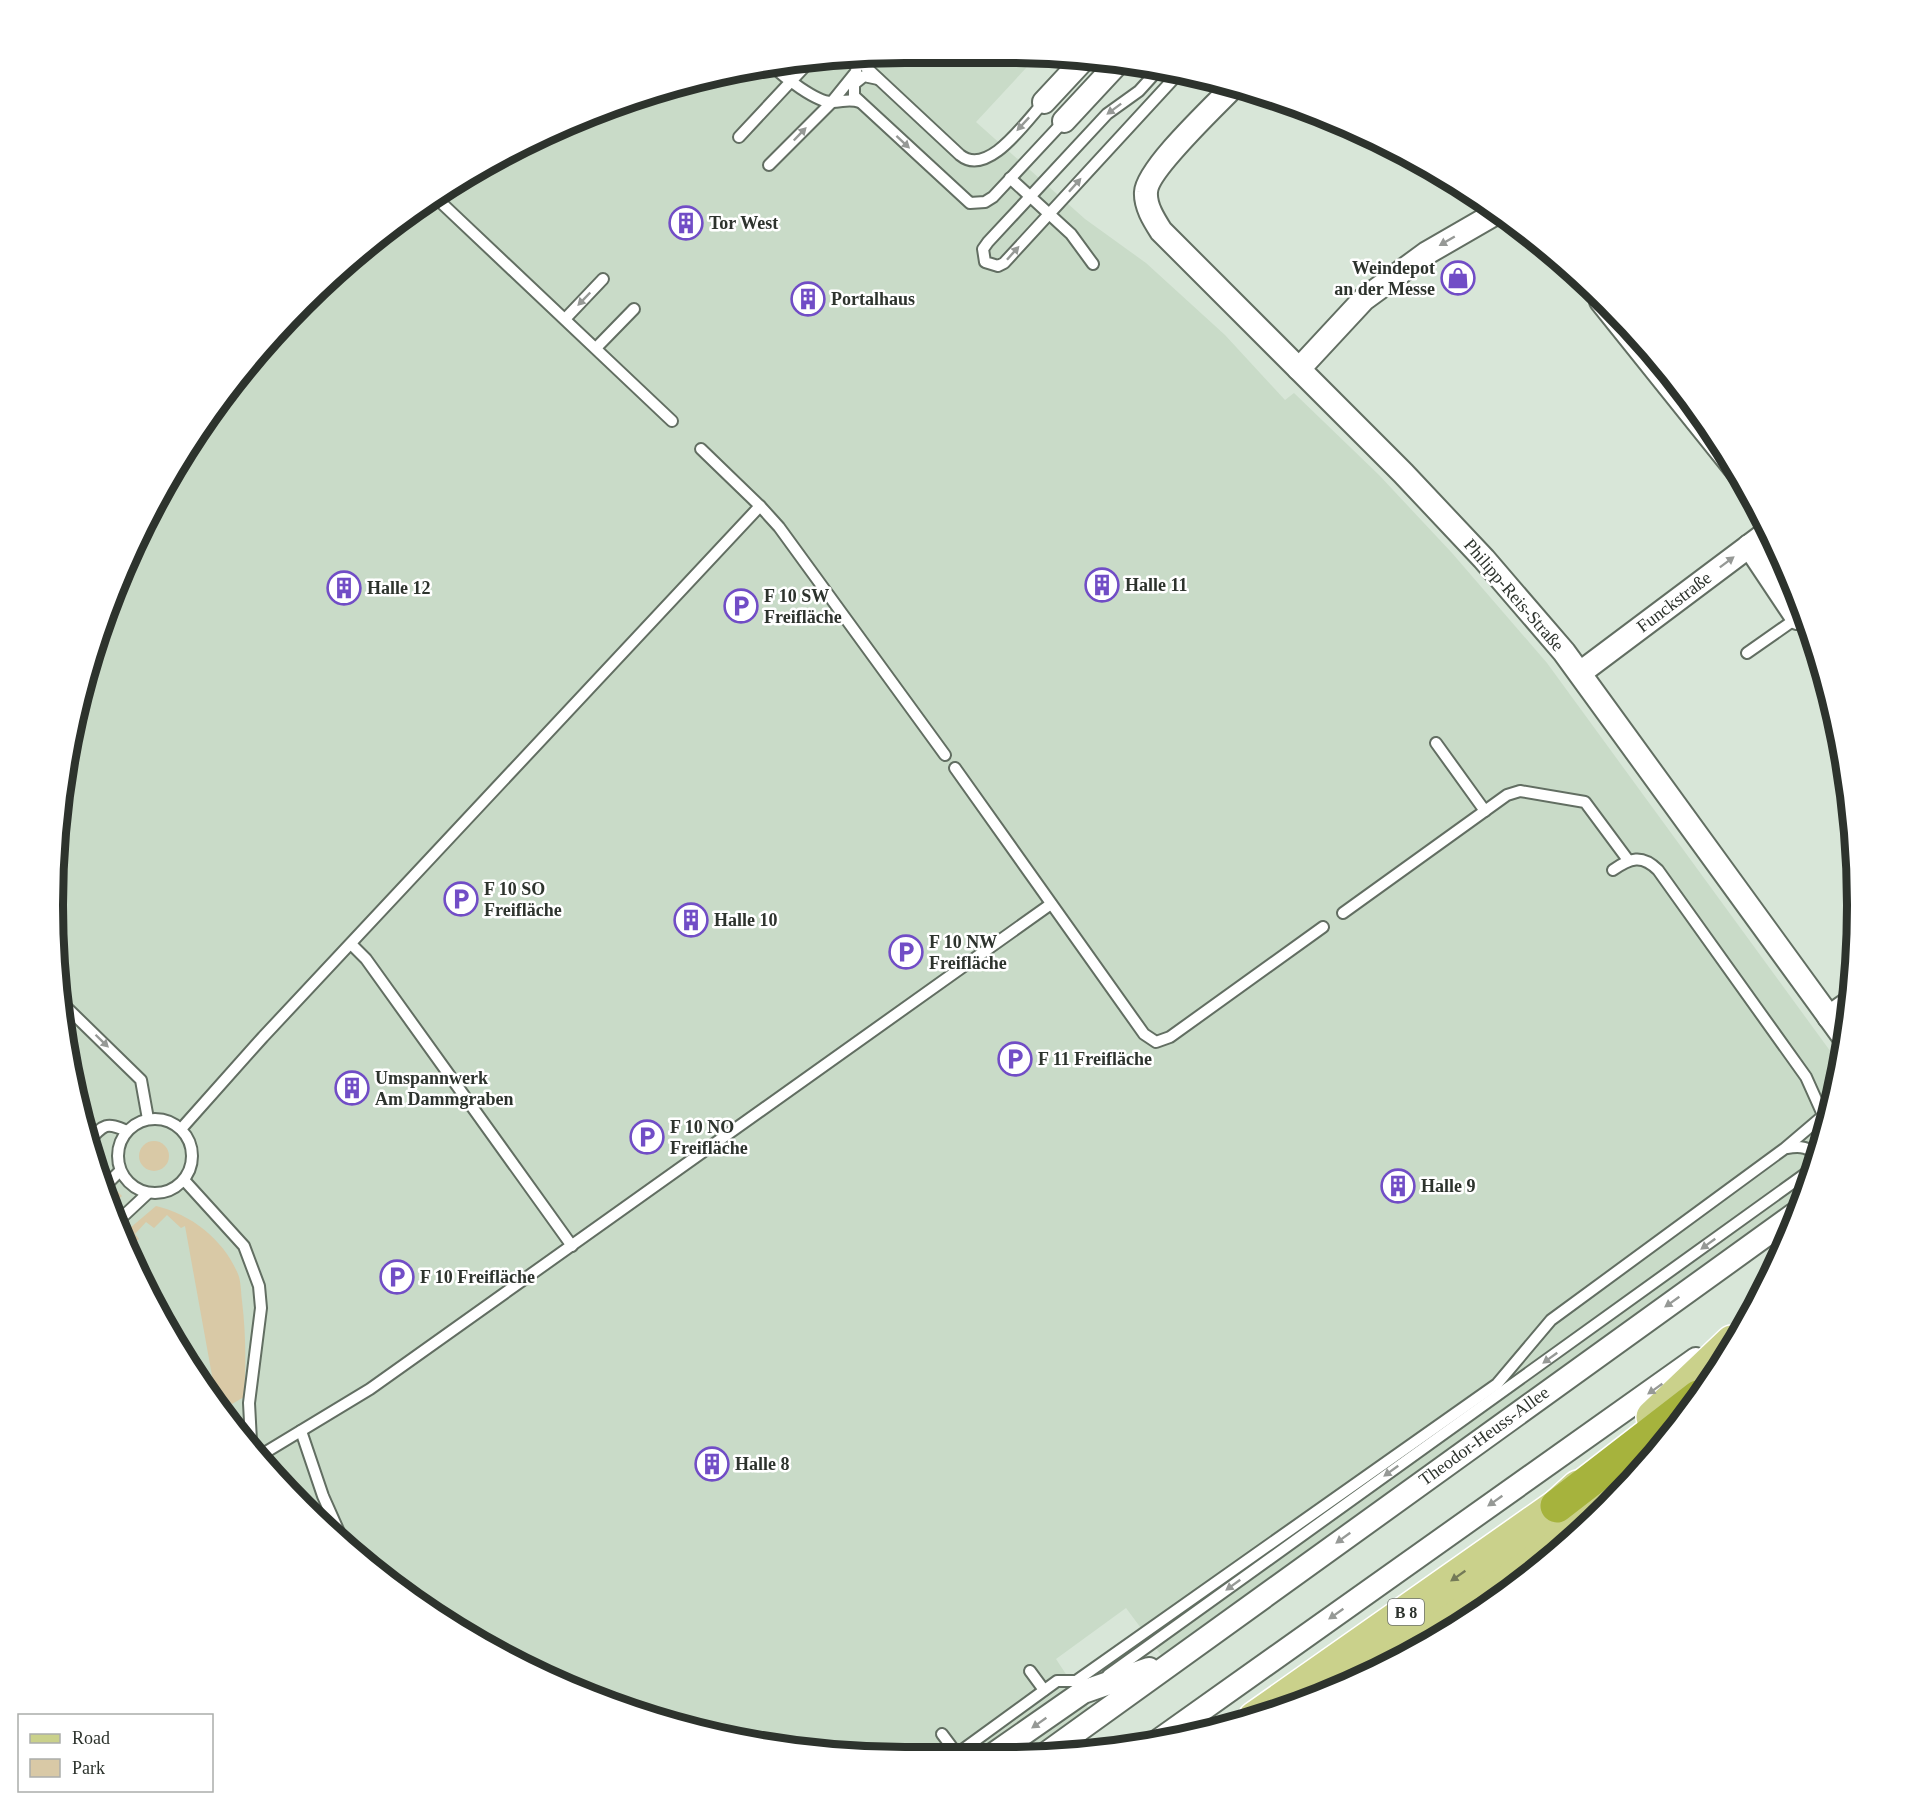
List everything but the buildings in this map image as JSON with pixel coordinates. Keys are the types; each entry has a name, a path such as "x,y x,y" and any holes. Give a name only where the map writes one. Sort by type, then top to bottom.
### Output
{"highway":[{"path":"1557,1506 1676,1414"}],"main road":[{"path":"1557,1506 1713,1359"},
{"name":"B 8","path":"1282,1700 1557,1506"},
{"name":"B 8","path":"1414,1640 1583,1516"}],"street":[{"path":"1044,102 1077,67"},
{"path":"1064,121 1112,70"},
{"name":"Philipp-Reis-Straße","path":"1227,93 1156,169 1146,191 1150,213 1161,231 1446,518 1580,673 1838,1029"},
{"path":"1299,369 1364,299 1426,253 1490,217"},
{"name":"Funckstraße","path":"1580,673 1762,537"},
{"path":"1749,546 1795,615"},
{"path":"1829,1017 1841,1008"},
{"name":"Theodor-Heuss-Allee","path":"1058,1745 1785,1221"},
{"path":"1172,1730 1692,1362 1724,1342"},
{"path":"1418,1638 1427,1631"},
{"name":"Theodor-Heuss-Allee","path":"1004,1747 1083,1692 1173,1660"}],"lane":[{"path":"769,165 831,102 856,72 855,65"},
{"path":"862,65 960,155 972,162 988,159 1044,102"},
{"path":"1079,67 1072,79 1075,89 1086,90 1099,83"},
{"path":"739,136 802,69"},
{"path":"779,73 790,83 831,102 850,99 860,102"},
{"path":"878,79 864,76 854,84 852,90 860,102 970,203 985,202 1064,121"},
{"path":"1152,76 1139,91 1107,114 983,249 986,262 998,266 1004,263 1173,80"},
{"path":"1010,178 1071,234 1093,264"},
{"path":"441,203 672,421"},
{"path":"564,319 603,279"},
{"path":"596,348 634,309"},
{"path":"701,448 779,527 945,755"},
{"path":"181,1129 760,506"},
{"path":"1747,653 1796,619"},
{"path":"1436,742 1485,811"},
{"path":"955,768 1144,1034 1156,1042 1170,1037 1323,927"},
{"path":"1343,913 1507,795 1520,791 1585,802 1628,860"},
{"path":"1613,870 1628,860 1639,858 1649,861 1658,870 1806,1077 1822,1104"},
{"path":"266,1452 370,1389 1051,904"},
{"path":"351,944 366,959 572,1246"},
{"path":"70,1010 141,1080 148,1119"},
{"path":"160,1118 181,1129 192,1148 190,1170 184,1180 167,1191 148,1193 132,1185 120,1171 118,1150 127,1131 148,1119 160,1118"},
{"path":"967,1747 1057,1682 1076,1681 1497,1384 1551,1320 1784,1149 1819,1119"},
{"path":"96,1135 107,1125 113,1124 127,1131"},
{"path":"1784,1149 1799,1146 1810,1150"},
{"path":"110,1181 120,1171"},
{"path":"1083,1692 1802,1175"},
{"path":"184,1180 244,1246 260,1286 261,1308 249,1403 251,1434"},
{"path":"123,1216 148,1193"},
{"path":"301,1431 323,1496 336,1524"},
{"path":"1103,1711 1150,1645"},
{"path":"1030,1671 1044,1690"},
{"path":"942,1734 951,1747"}],"shaded area":[{"path":"1030,64 976,122 1085,219 1146,263 1225,335 1285,400 1294,393 1379,475 1452,553 1547,663 1833,1055 1818,1123 1792,1202 1161,1655 1126,1608 1056,1659 1089,1709 1035,1746 905,1747 795,1740 741,1731 687,1718 583,1683 484,1634 437,1605 392,1573 310,1500 237,1418 205,1373 176,1326 127,1227 108,1176 79,1069 70,1015 63,905 70,795 79,741 108,634 127,583 176,484 205,437 237,392 310,310 392,237 437,205 484,176 583,127 634,108 741,79 795,70 850,65"}],"green space":[{"path":"154,1141 165,1145 169,1156 165,1167 154,1171 143,1167 139,1156 143,1145"},
{"path":"113,1189 122,1196 117,1200"},
{"path":"156,1206 194,1222 224,1250 238,1274 240,1284 245,1349 244,1397 232,1404 213,1381 185,1226 181,1228 167,1215 154,1228 146,1222 135,1234 139,1239 134,1243 128,1230"}],"place":[{"name":"Tor West","path":"686,223"},
{"name":"Weindepot an der Messe","path":"1458,278"},
{"name":"Portalhaus","path":"808,299"},
{"name":"Halle 11","path":"1102,585"},
{"name":"Halle 12","path":"344,588"},
{"name":"F 10 SW Freifläche","path":"741,606"},
{"name":"F 10 SO Freifläche","path":"461,899"},
{"name":"Halle 10","path":"691,920"},
{"name":"F 10 NW Freifläche","path":"906,952"},
{"name":"F 11 Freifläche","path":"1015,1059"},
{"name":"Umspannwerk Am Dammgraben","path":"352,1088"},
{"name":"F 10 NO Freifläche","path":"647,1137"},
{"name":"Halle 9","path":"1398,1186"},
{"name":"F 10 Freifläche","path":"397,1277"},
{"name":"Halle 8","path":"712,1464"}]}
